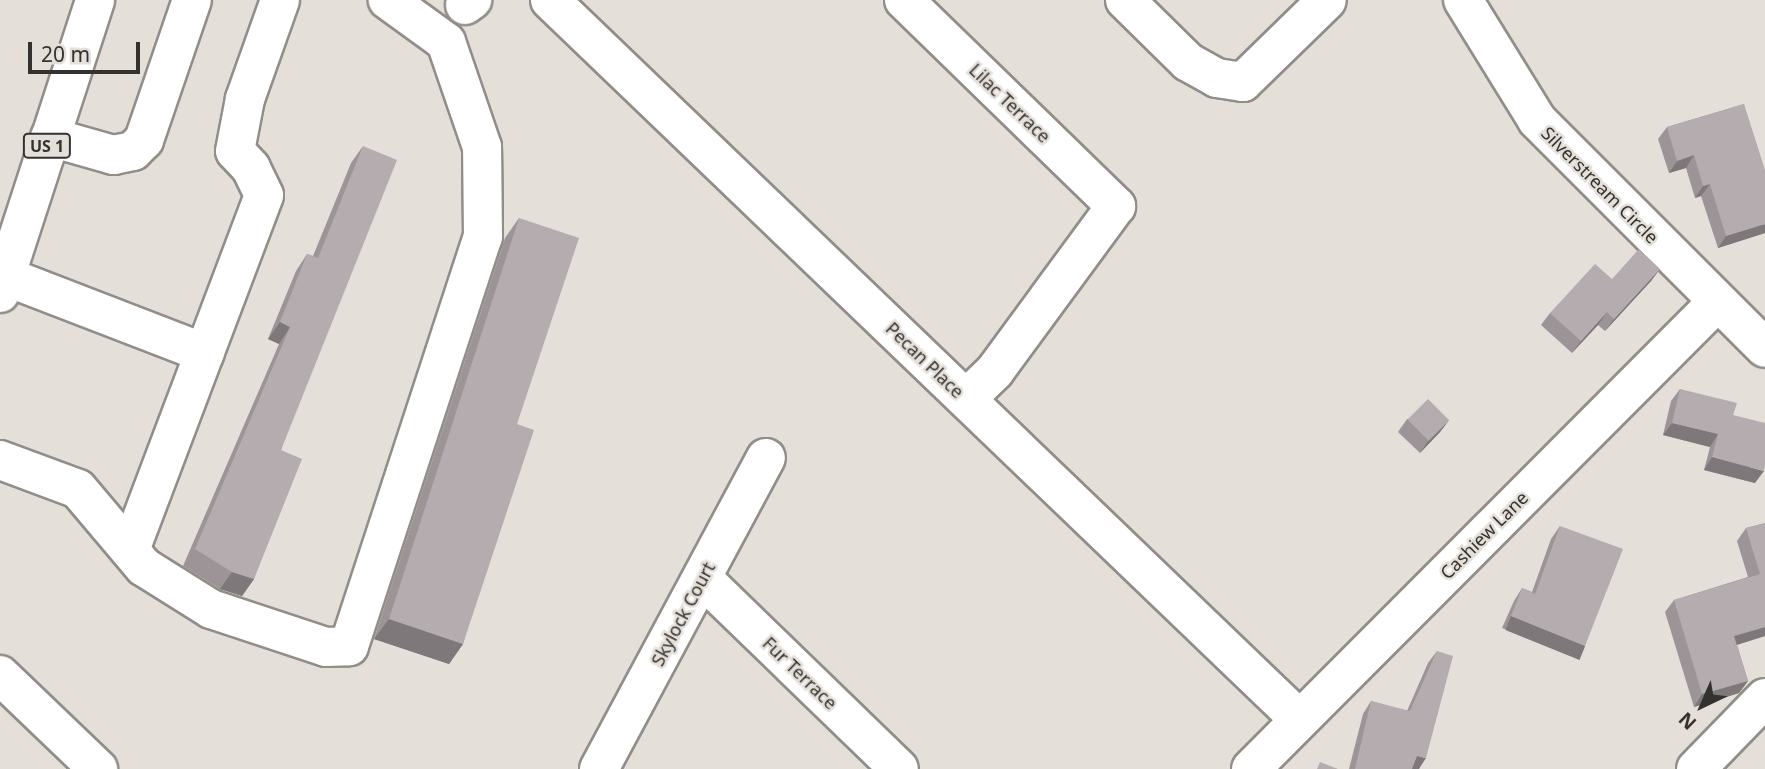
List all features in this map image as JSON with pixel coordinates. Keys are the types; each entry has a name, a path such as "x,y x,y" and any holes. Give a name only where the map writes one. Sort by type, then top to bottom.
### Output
{"main road":[{"name":"US 1","path":"3,284 95,0"},
{"path":"50,137 113,155 133,152 144,140 192,0"},
{"path":"130,550 264,195 251,168 235,151 244,99 280,0"},
{"path":"0,460 78,489 144,567 211,610 326,647 348,646 483,237 482,147 446,42 388,0"},
{"name":"Pecan Place","path":"550,0 1299,719"},
{"name":"Lilac Terrace","path":"904,0 1116,206 995,371 966,399"},
{"path":"1125,0 1188,62 1217,78 1243,82 1327,0"},
{"name":"Silverstream Circle","path":"1463,0 1537,120 1765,348"},
{"path":"3,284 205,353"},
{"name":"Cashiew Lane","path":"1251,769 1717,302"},
{"name":"Skylock Court","path":"599,769 766,458"},
{"name":"Fur Terrace","path":"702,578 899,769"},
{"path":"0,675 98,769"},
{"path":"1696,769 1765,698"}],"building":[{"path":"1744,104 1765,170 1765,224 1726,236 1710,184 1703,186 1694,155 1677,161 1667,127"},
{"path":"363,146 397,160 281,450 302,459 254,579 232,572 195,549 290,327 280,322 307,254 318,258"},
{"path":"519,218 579,238 517,424 534,430 463,644 389,619"},
{"path":"1639,249 1660,269 1614,319 1607,312 1581,341 1550,313 1595,264 1612,279"},
{"path":"1680,389 1737,403 1733,415 1765,423 1764,471 1712,457 1718,434 1672,423"},
{"path":"1428,399 1449,420 1429,441 1407,420"},
{"path":"1765,523 1765,627 1734,636 1748,681 1702,694 1674,600 1760,574 1746,528"},
{"path":"1560,526 1623,549 1585,646 1511,616 1522,588 1535,594"},
{"path":"1437,651 1453,656 1426,758 1417,756 1412,769 1355,769 1371,701 1410,711"},
{"path":"1320,762 1338,769 1317,769"}]}
